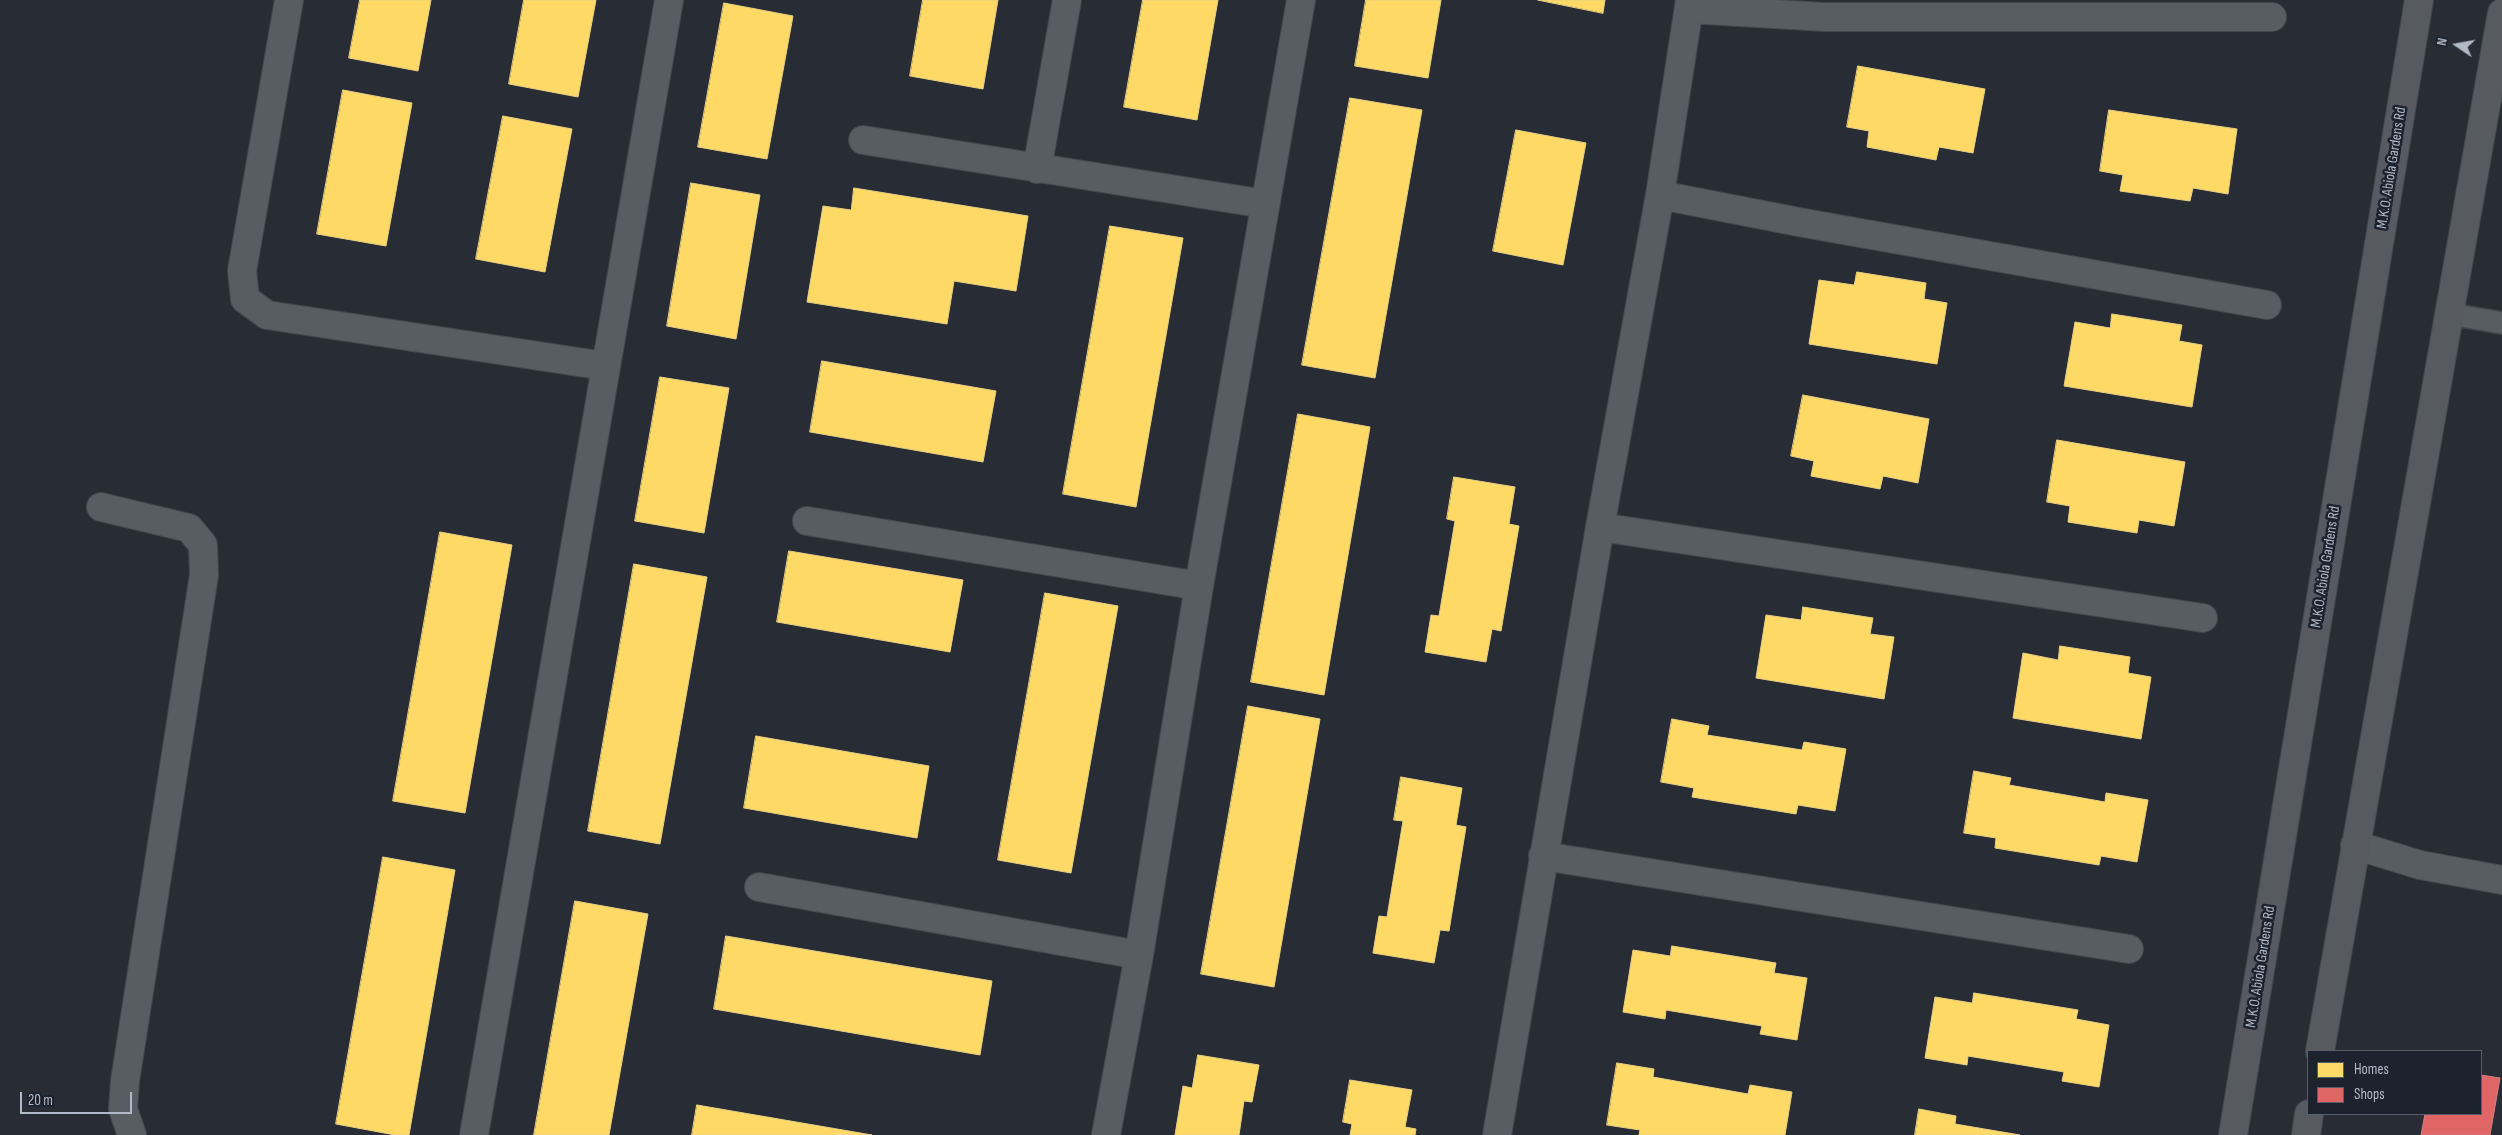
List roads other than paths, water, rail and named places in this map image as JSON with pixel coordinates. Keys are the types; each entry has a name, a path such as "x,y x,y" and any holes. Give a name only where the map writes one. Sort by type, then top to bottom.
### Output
{"street":[{"path":"289,0 242,271 245,299 267,315 605,366"},
{"path":"474,1135 669,0"},
{"path":"1037,169 1067,0"},
{"path":"1106,1135 1139,955 1199,586 1300,0"},
{"name":"M.K.O. Abiola Gardens Rd","path":"2233,1135 2419,0"},
{"path":"1497,1135 1600,527 1660,195 1690,4 1825,17 2272,17"},
{"path":"2320,1050 2502,13"},
{"path":"863,140 1265,204"},
{"path":"1660,195 1804,223 2267,304"},
{"path":"101,507 189,528 203,545 204,575 124,1081 123,1109 132,1135"},
{"path":"807,521 1199,586"},
{"path":"1600,527 2203,618"},
{"path":"2355,845 2420,865 2502,880"},
{"path":"1543,856 2129,949"},
{"path":"759,887 1139,955"},
{"path":"2306,1135 2309,1115"}],"lane":[{"path":"2449,314 2502,323"}]}
